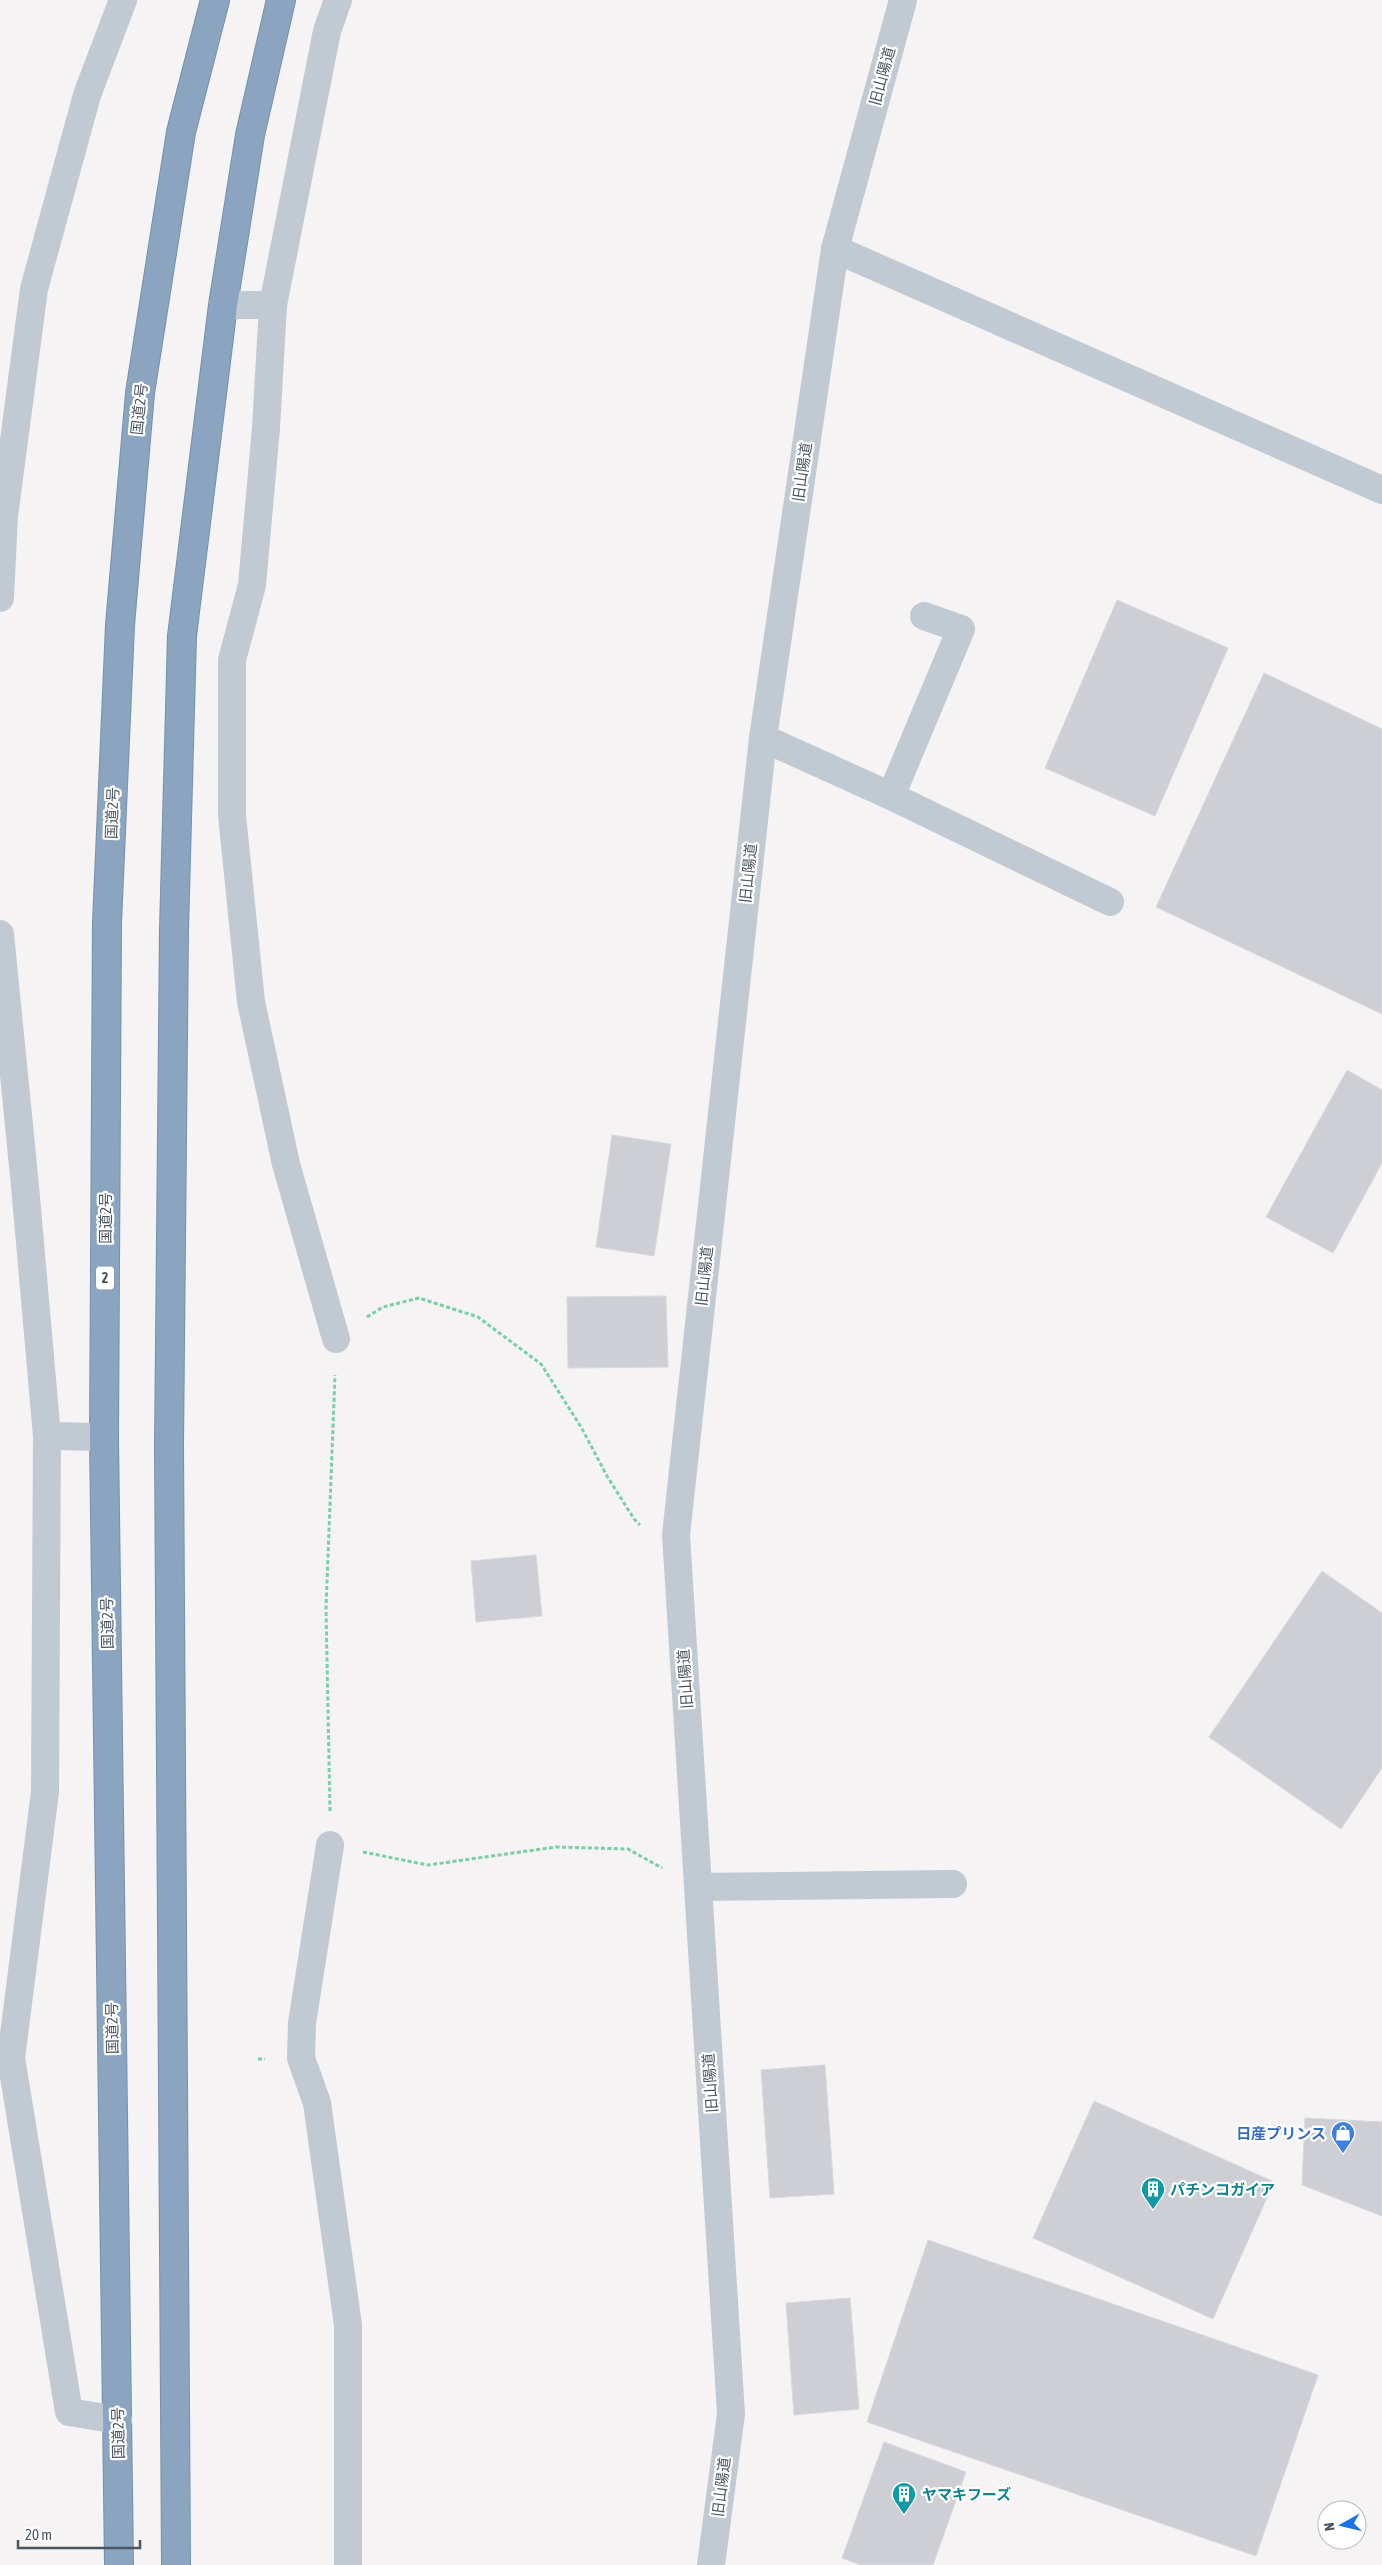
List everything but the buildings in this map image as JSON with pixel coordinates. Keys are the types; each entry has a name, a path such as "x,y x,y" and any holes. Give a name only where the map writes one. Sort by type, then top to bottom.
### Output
{"highway":[{"name":"国道2号","path":"119,2565 104,1437 107,923 120,626 140,393 181,132 215,0"},
{"path":"176,2565 169,1446 174,930 182,636 223,305 250,135 281,0"}],"street":[{"path":"0,598 4,516 34,289 87,95 123,0"},
{"path":"336,1339 286,1164 251,1002 232,815 232,660 252,585 266,428 273,305 327,31 338,0"},
{"name":"旧山陽道","path":"711,2565 731,2414 676,1535 763,738 836,249 903,0"},
{"path":"836,249 1382,490"},
{"path":"223,305 273,305"},
{"path":"891,796 961,628 924,616"},
{"path":"763,738 891,796 1110,902"},
{"path":"0,934 47,1436 45,1792 11,2058 69,2412 118,2420"},
{"path":"47,1436 104,1437"},
{"path":"330,1845 302,2022 301,2058 316,2103 348,2325 348,2565"},
{"path":"698,1888 953,1884"}],"path":[{"path":"676,1535 648,1531 634,1520 607,1476 581,1427 541,1364 478,1317 419,1298 383,1306 336,1339 335,1434 326,1608 330,1845 428,1865 556,1847 628,1849 698,1888"}],"place":[{"name":"日産プリンス","path":"1343,2154"},
{"name":"パチンコガイア","path":"1153,2210"},
{"name":"ヤマキフーズ","path":"904,2515"}]}
